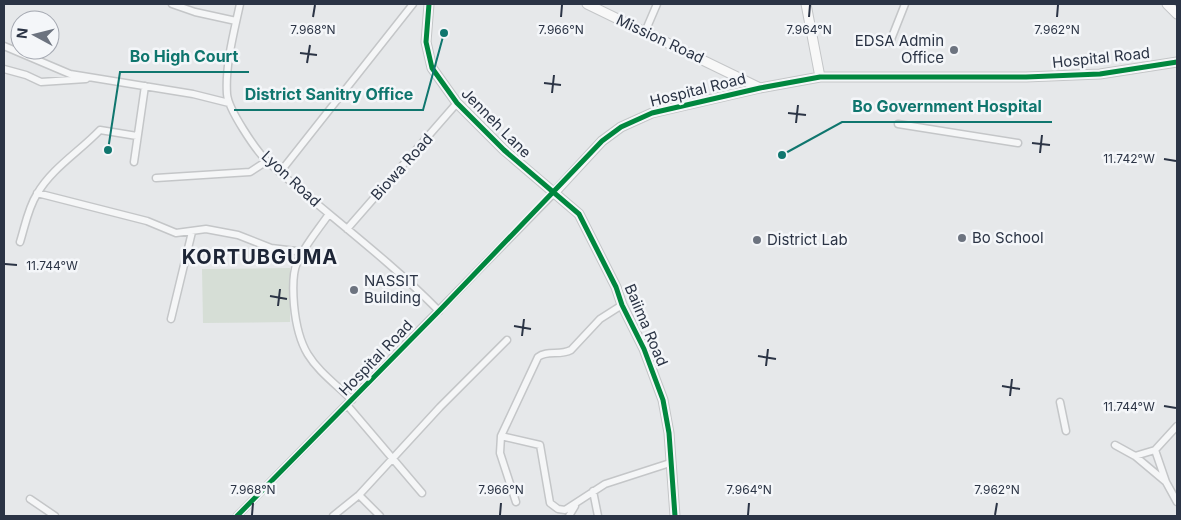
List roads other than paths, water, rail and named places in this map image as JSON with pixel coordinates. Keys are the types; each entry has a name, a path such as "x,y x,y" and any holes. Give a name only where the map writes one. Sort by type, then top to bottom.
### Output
{"street":[{"path":"172,4 195,12 236,21"},
{"path":"4,46 70,74 145,86 229,103 227,94 230,55 240,4"},
{"path":"281,171 413,4"},
{"name":"Jenneh Lane","path":"429,4 427,52 432,68 457,103 553,194"},
{"name":"Mission Road","path":"587,4 760,88"},
{"path":"645,32 657,4"},
{"path":"806,4 820,77"},
{"path":"890,42 905,4"},
{"path":"1167,4 1177,14"},
{"name":"Hospital Road","path":"237,516 439,312 602,142 621,128 652,114 760,88 820,77 1026,77 1100,74 1177,62"},
{"path":"4,69 26,75 41,82 95,78"},
{"path":"134,162 145,86"},
{"name":"Lyon Road","path":"229,103 267,161 281,171 314,203 412,284 439,312"},
{"name":"Biowa Road","path":"347,229 457,103"},
{"path":"898,124 1018,143"},
{"path":"20,242 37,193 60,166 82,149 100,130 137,136"},
{"path":"156,178 250,172 267,161"},
{"path":"37,193 147,220 176,233 206,229 238,235 272,248 304,252"},
{"name":"Baiima Road","path":"553,194 566,201 579,214 616,287 622,305 644,349 663,400 669,433 675,516"},
{"path":"329,214 296,264 293,294 296,326 303,349 350,403 422,493"},
{"path":"171,319 192,232"},
{"path":"516,502 500,453 501,436 538,357 542,354 565,353 571,350 600,319 622,305"},
{"path":"333,516 359,495 440,407 507,340"},
{"path":"1060,402 1066,432"},
{"path":"1135,456 1155,450 1177,426"},
{"path":"501,436 540,445 550,503 558,509 565,510 576,505 605,484 670,463"},
{"path":"1115,445 1135,456 1166,482"},
{"path":"1155,450 1166,482 1177,502"},
{"path":"593,491 598,516"},
{"path":"359,495 380,516"},
{"path":"30,499 55,516"},
{"path":"569,516 576,505"}],"place":[{"name":"District Sanitry Office","path":"444,33"},
{"name":"EDSA Admin Office","path":"954,50"},
{"name":"Bo High Court","path":"108,150"},
{"name":"Bo Government Hospital","path":"782,155"},
{"name":"Bo School","path":"962,238"},
{"name":"District Lab","path":"757,240"},
{"name":"NASSIT Building","path":"354,290"}],"district":[{"name":"KORTUBGUMA","path":"260,257"}]}
